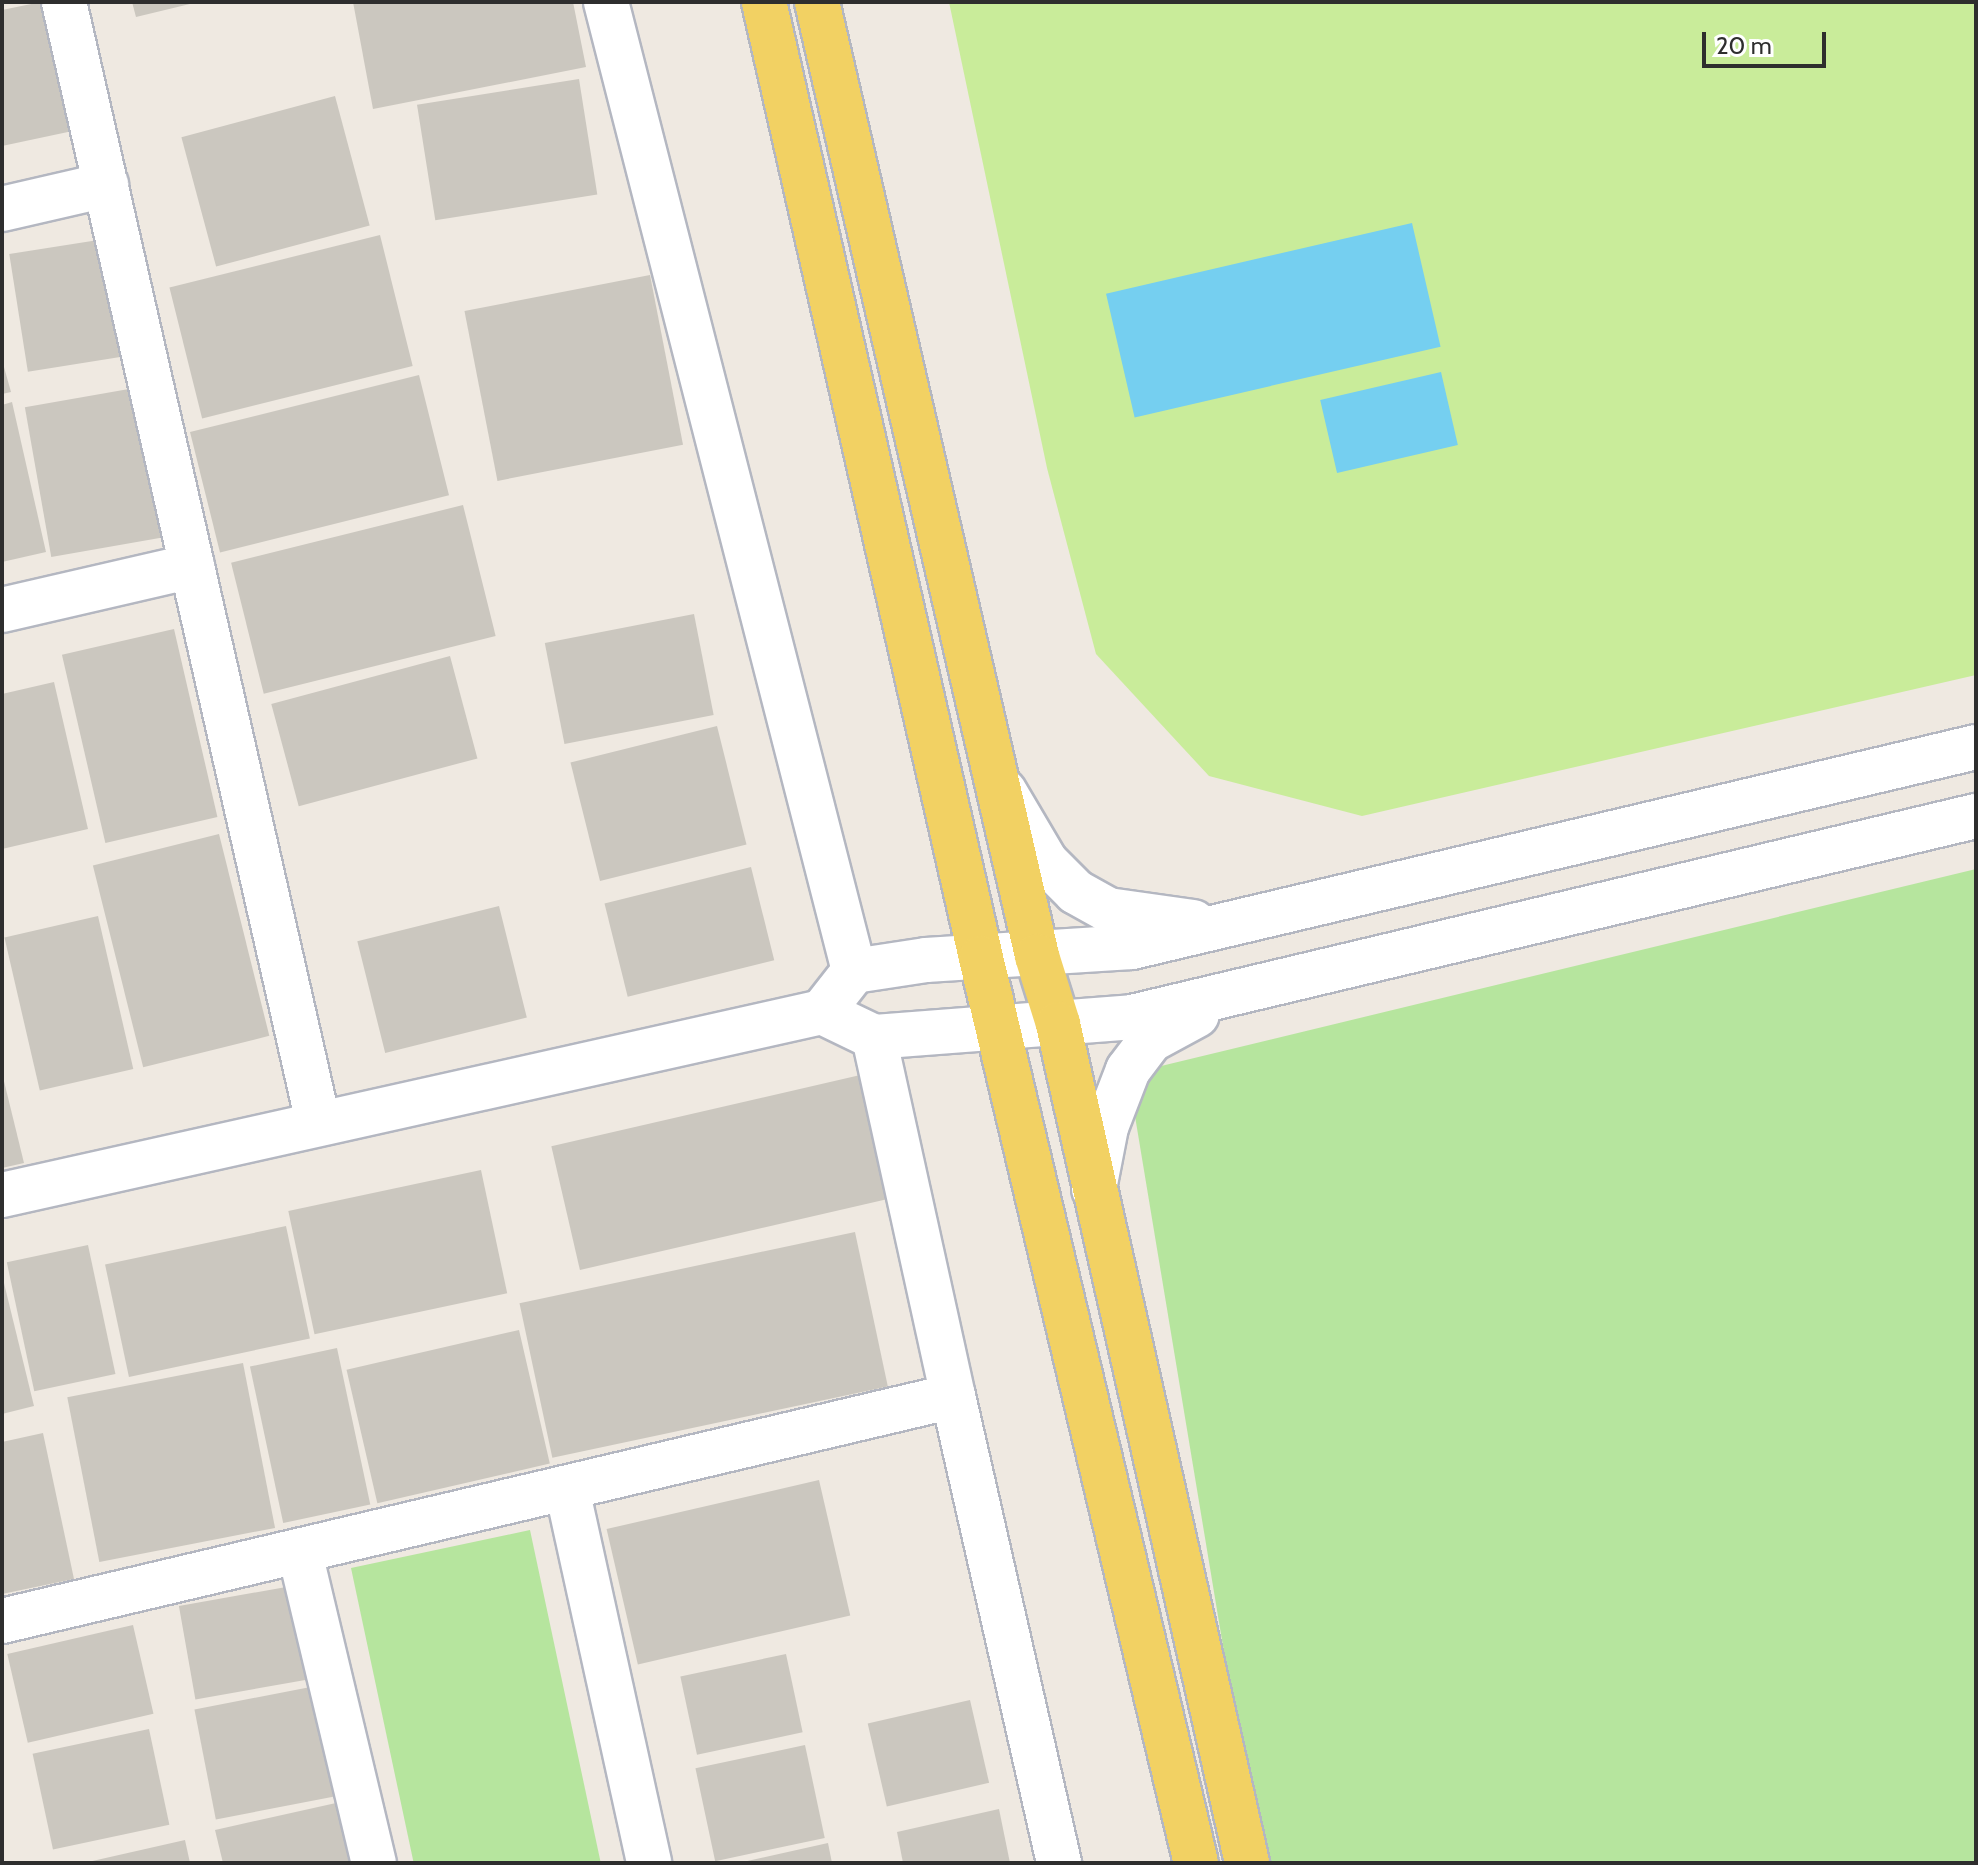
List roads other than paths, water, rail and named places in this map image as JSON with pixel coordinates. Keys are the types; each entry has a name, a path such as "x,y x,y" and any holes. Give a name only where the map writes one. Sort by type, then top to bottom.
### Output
{"main road":[{"path":"764,2 997,1027 1196,1863"},
{"path":"817,2 1037,956 1058,1024 1093,1195 1247,1863"}],"street":[{"path":"64,2 318,1122"},
{"path":"606,2 854,971"},
{"path":"2,209 106,185"},
{"path":"2,610 192,566"},
{"path":"822,1012 854,971 1132,947 1976,747"},
{"path":"998,782 1046,862 1076,892 1108,910 1226,925"},
{"path":"2,1195 318,1122 822,1012 874,1037 1132,1017 1976,816"},
{"path":"1093,1195 1106,1127 1128,1070 1151,1040 1246,990"},
{"path":"874,1037 1059,1863"},
{"path":"2,1621 300,1553 953,1396"},
{"path":"567,1489 649,1863"},
{"path":"300,1553 374,1863"}],"water":[{"path":"1412,223 1441,347 1135,417 1106,294"},
{"path":"1441,372 1458,445 1337,473 1320,400"}]}
